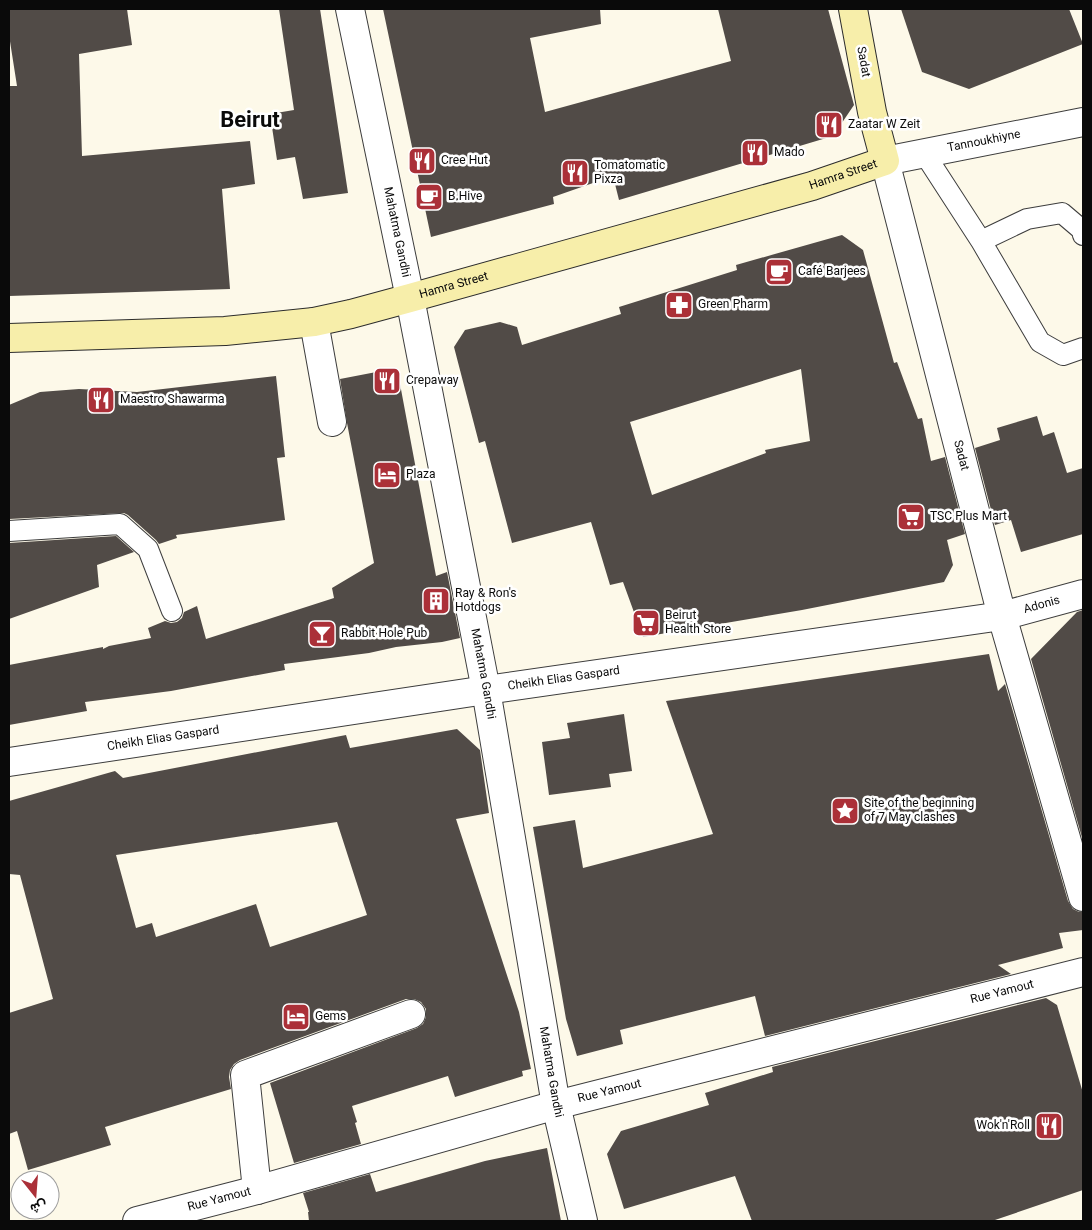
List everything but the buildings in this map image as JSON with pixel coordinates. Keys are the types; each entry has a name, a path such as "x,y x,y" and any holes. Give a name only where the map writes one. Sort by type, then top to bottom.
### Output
{"main road":[{"name":"Sadat","path":"853,9 872,112 885,161"},
{"name":"Hamra Street","path":"9,338 225,331 314,322 410,298 812,186 885,161"}],"street":[{"name":"Mahatma Gandhi","path":"350,9 410,298 486,690 556,1105 583,1221"},
{"path":"1052,128 1083,100"},
{"name":"Tannoukhiyne","path":"885,161 1083,122"},
{"name":"Sadat","path":"885,161 1002,616 1083,898"},
{"path":"314,322 332,422"},
{"name":"Adonis","path":"1002,616 1083,594"},
{"name":"Cheikh Elias Gaspard","path":"9,762 486,690 1002,616"},
{"name":"Rue Yamout","path":"137,1221 257,1190 556,1105 1083,972"},
{"path":"257,1190 245,1075 411,1014"}],"lane":[{"path":"924,153 981,242 1040,342 1063,355 1083,348"},
{"path":"981,242 1027,219 1062,213 1082,230 1083,236"},
{"path":"9,530 120,524 148,549 172,611"}],"place":[{"name":"Zaatar W Zeit","path":"829,125"},
{"name":"Mado","path":"755,153"},
{"name":"Cree Hut","path":"422,161"},
{"name":"Tomatomatic Pixza","path":"575,173"},
{"name":"B.Hive","path":"429,197"},
{"name":"Café Barjees","path":"779,272"},
{"name":"Green Pharm","path":"679,305"},
{"name":"Crepaway","path":"387,381"},
{"name":"Maestro Shawarma","path":"101,400"},
{"name":"Plaza","path":"387,475"},
{"name":"TSC Plus Mart","path":"911,517"},
{"name":"Ray & Ron's Hotdogs","path":"436,601"},
{"name":"Beirut Health Store","path":"646,623"},
{"name":"Rabbit Hole Pub","path":"322,634"},
{"name":"Site of the beginning of 7 May clashes","path":"845,811"},
{"name":"Gems","path":"296,1017"},
{"name":"Wok'n'Roll","path":"1049,1126"}],"district":[{"name":"Beirut","path":"250,121"}]}
